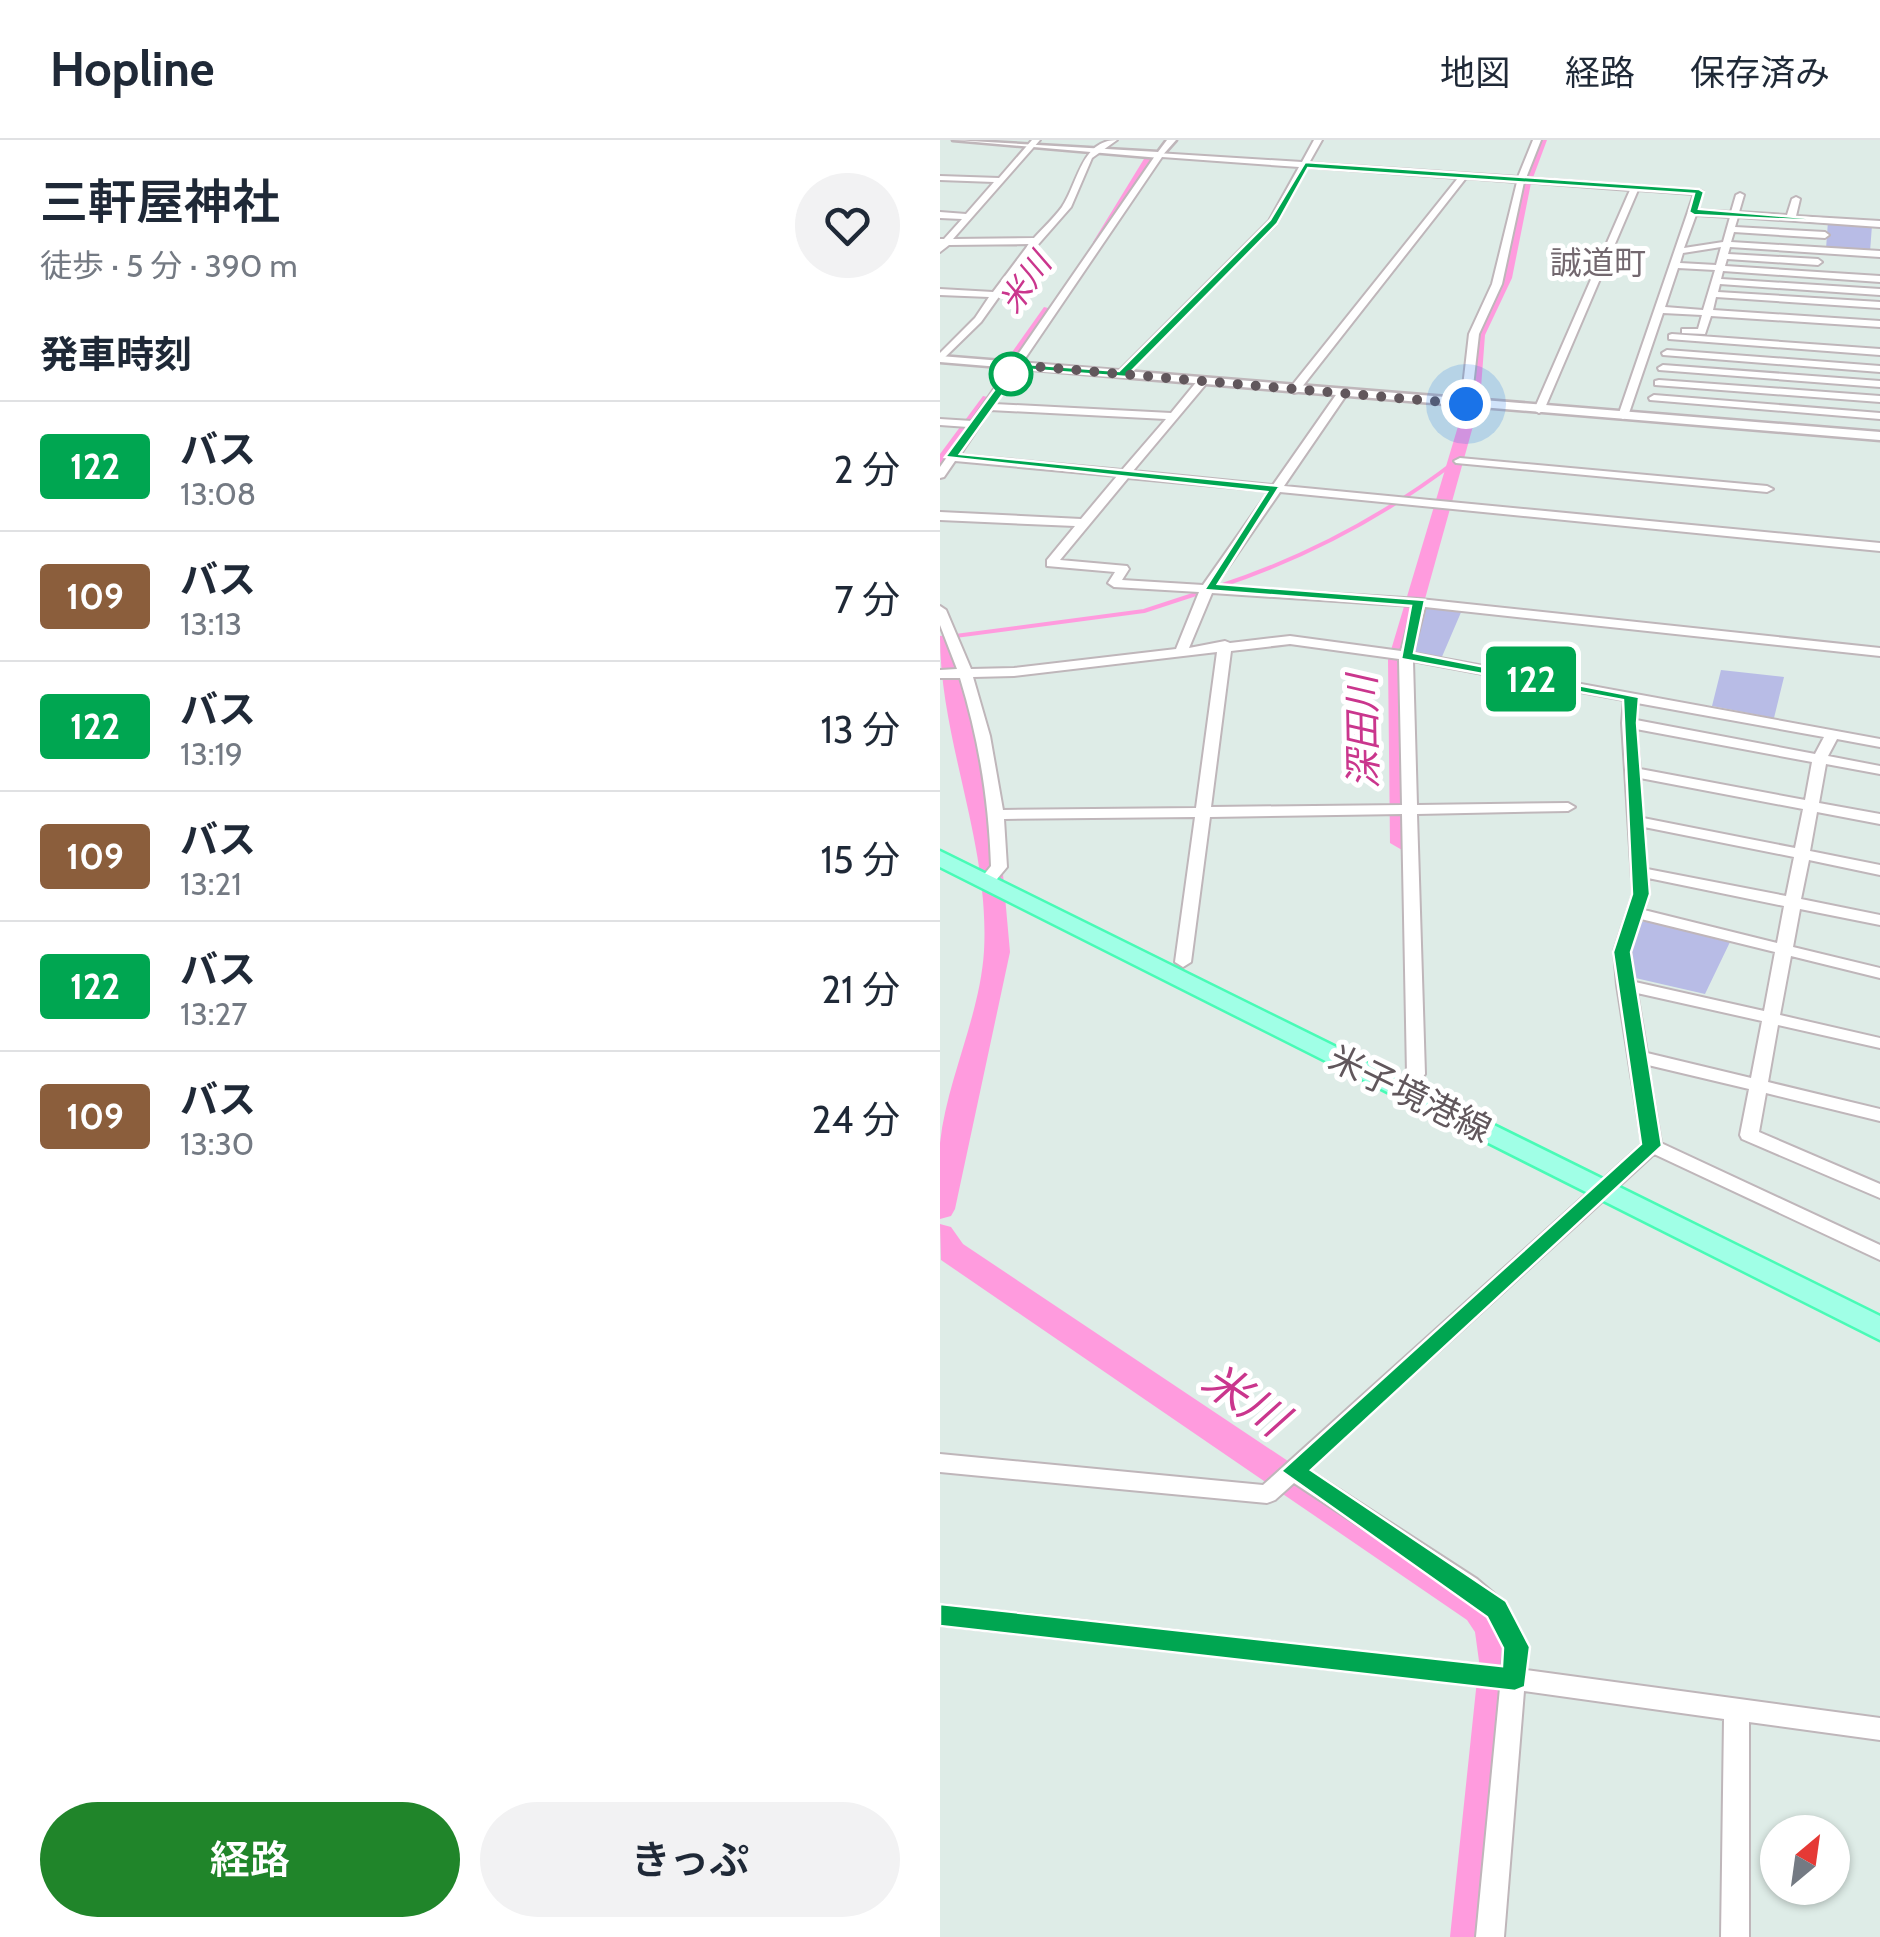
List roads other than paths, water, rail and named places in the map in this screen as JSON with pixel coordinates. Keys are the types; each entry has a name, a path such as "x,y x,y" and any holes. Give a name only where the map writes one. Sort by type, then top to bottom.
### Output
{"main road":[{"name":"米子境港線","path":"940,858 1880,1329"}],"street":[{"path":"957,140 1034,142 1160,155 1699,192 1623,416"},
{"path":"940,359 998,295 1036,240 1068,205 1078,175 1097,150 1113,140"},
{"path":"940,475 1172,140"},
{"path":"1122,374 1274,222 1318,140"},
{"path":"1466,404 1474,334 1497,284 1521,180 1537,140"},
{"path":"941,245 971,217 1034,142"},
{"path":"1294,390 1464,176"},
{"path":"940,178 1001,180"},
{"path":"1539,410 1635,187"},
{"path":"1673,333 1702,332 1740,195"},
{"path":"1791,218 1796,199"},
{"path":"1694,212 1880,224"},
{"path":"940,215 971,217"},
{"path":"1813,319 1828,220"},
{"path":"1731,229 1826,235"},
{"path":"941,245 1036,240"},
{"path":"1681,251 1726,244 1880,254"},
{"path":"1724,256 1880,266"},
{"path":"1676,266 1880,278"},
{"path":"1717,281 1880,292"},
{"path":"940,292 998,295"},
{"path":"1713,294 1880,306"},
{"path":"1661,310 1880,324"},
{"path":"1653,328 1752,343 1880,352"},
{"path":"1648,418 1673,333"},
{"path":"1734,425 1752,343"},
{"path":"1667,353 1880,369"},
{"path":"940,359 1880,436"},
{"path":"1820,432 1828,365"},
{"path":"1663,368 1880,384"},
{"path":"1202,382 1051,562 1124,569 1114,583 1420,603 1880,652"},
{"path":"1659,383 1880,399"},
{"path":"1182,650 1208,588 1342,394"},
{"path":"1654,398 1880,416"},
{"path":"988,407 1172,416"},
{"path":"940,422 975,424"},
{"path":"951,457 1880,547"},
{"path":"1460,461 1767,489"},
{"path":"940,516 1082,523"},
{"path":"1416,1074 1406,656 1420,603"},
{"path":"940,610 969,676 997,814 999,867 986,882"},
{"path":"940,674 969,676 1290,640 1406,656 1880,743"},
{"path":"1183,962 1224,645"},
{"path":"1631,697 1629,723 1641,872 1622,952 1652,1146"},
{"path":"1629,723 1880,770"},
{"path":"1832,734 1820,758 1749,1135 1880,1192"},
{"path":"1632,772 1880,819"},
{"path":"997,814 1568,807"},
{"path":"1637,821 1880,870"},
{"path":"1641,872 1880,920"},
{"path":"1634,912 1880,973"},
{"path":"1625,985 1880,1043"},
{"path":"1639,1056 1880,1114"},
{"path":"940,1463 1267,1494 1652,1146"},
{"path":"1652,1146 1880,1253"},
{"path":"1293,1471 1496,1609 1516,1647 1490,1937"},
{"path":"940,1615 1515,1679 1880,1729"},
{"path":"1735,1937 1737,1709"}],"waterway":[{"name":"深田川","path":"1472,401 1477,335 1505,278 1525,183 1541,140"},
{"name":"米川","path":"1098,239 1151,157"},
{"name":"米川","path":"1013,362 1049,310"},
{"name":"米川","path":"940,466 989,399"},
{"name":"深田川","path":"1402,843 1398,660 1469,407"},
{"path":"1217,587 1342,534 1400,501 1456,461"},
{"path":"940,638 1144,611 1202,592"},
{"name":"米川","path":"940,642 973,765 990,863 997,952 940,1209"},
{"name":"米川","path":"940,1235 952,1252 1480,1609 1493,1629 1498,1661 1472,1937"}],"district":[{"name":"誠道町","path":"1598,263"}]}
